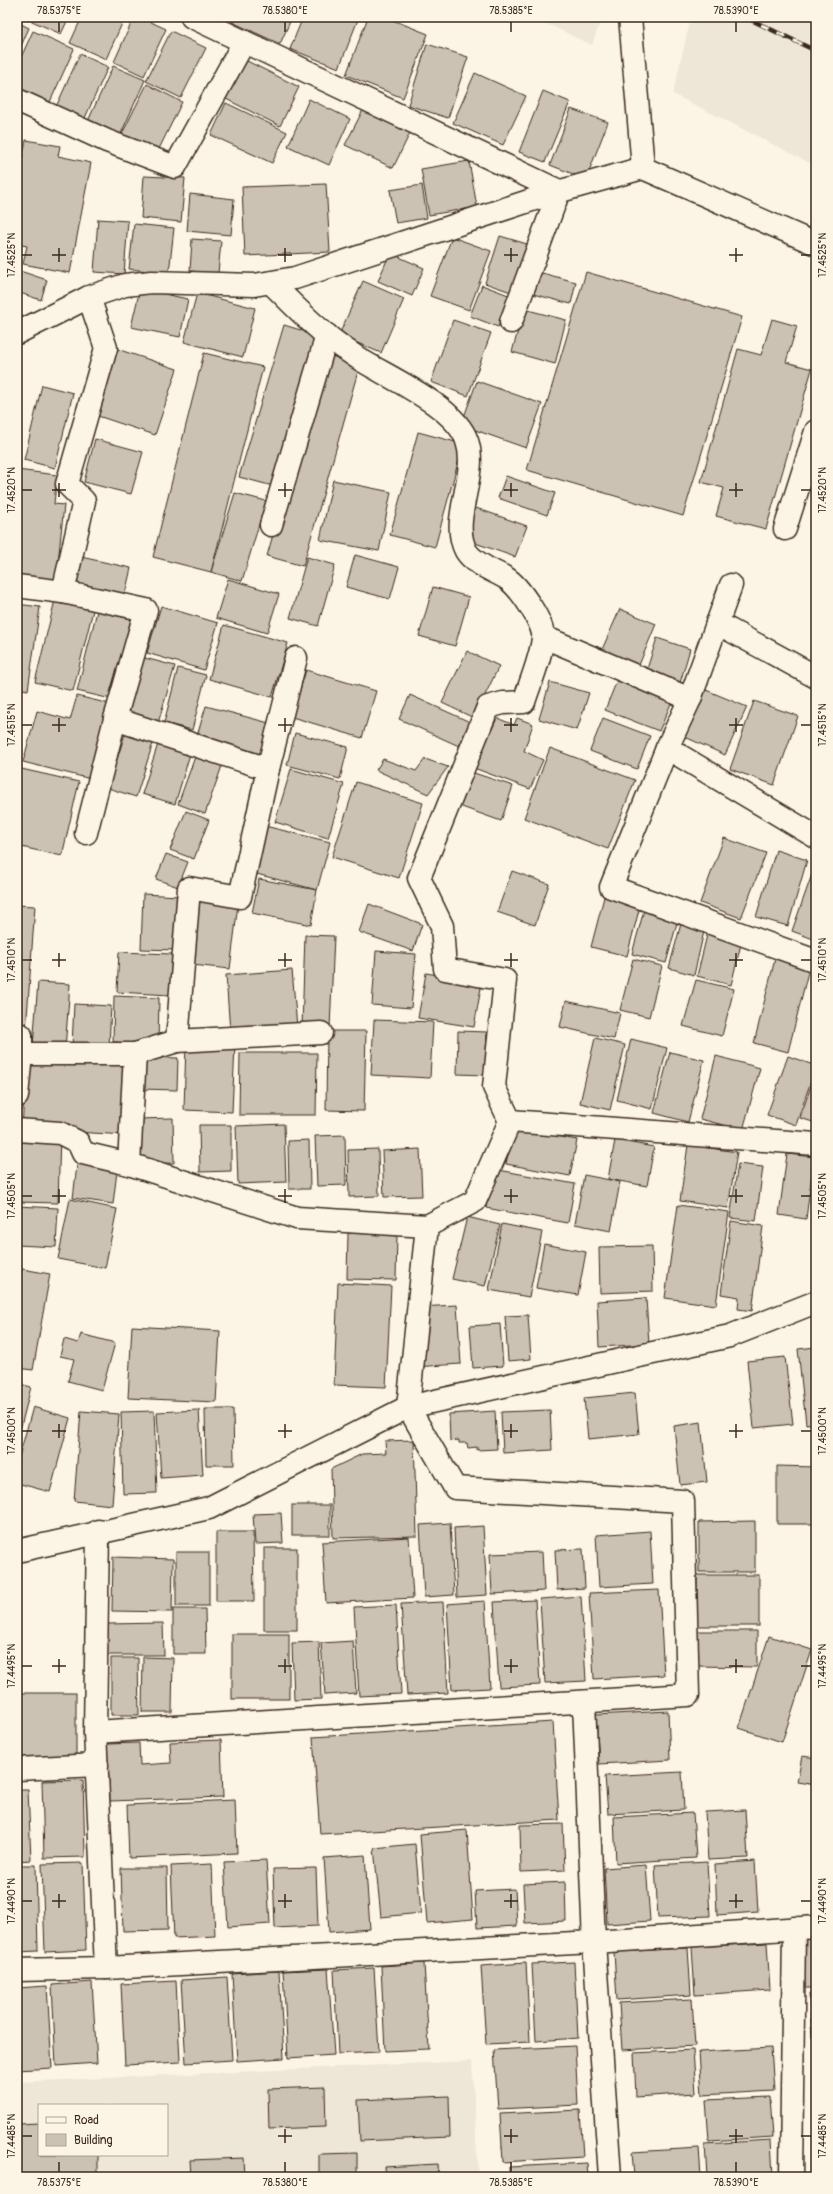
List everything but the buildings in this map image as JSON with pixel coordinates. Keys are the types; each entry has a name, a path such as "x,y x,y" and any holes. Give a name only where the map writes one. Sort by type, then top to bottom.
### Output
{"street":[{"path":"192,17 559,191"},
{"path":"630,17 643,168"},
{"path":"17,100 107,141 175,167 244,42"},
{"path":"17,333 89,297 125,285 151,282 254,285 295,278 559,191 643,168 816,244"},
{"path":"511,322 559,191"},
{"path":"17,1130 60,1133 78,1142 83,1153 129,1164 297,1218 426,1226 475,1201 510,1121 494,1087 505,980 445,969 442,926 419,878 488,706 503,703 524,702 544,637 532,608 522,592 513,582 476,561 467,553 463,543 461,527 470,453 467,440 458,424 433,403 359,359 327,336 271,283"},
{"path":"63,592 84,501 67,484 106,348 89,297"},
{"path":"271,526 327,336"},
{"path":"785,529 816,430"},
{"path":"731,585 690,699 667,748 611,887 816,961"},
{"path":"17,586 63,592 146,610 115,719 86,834"},
{"path":"717,623 816,677"},
{"path":"544,637 690,699"},
{"path":"177,1041 189,888 240,897 268,769 296,658"},
{"path":"115,719 268,769"},
{"path":"667,748 816,837"},
{"path":"17,1096 19,1044 135,1054 177,1041 321,1033"},
{"path":"129,1164 135,1054"},
{"path":"510,1121 816,1144"},
{"path":"95,1732 688,1695 683,1501 454,1488 408,1407 426,1226"},
{"path":"17,1551 98,1531 209,1508 408,1407 730,1336 816,1302"},
{"path":"98,1531 95,1732 106,1968"},
{"path":"584,1702 594,1942 610,2177"},
{"path":"17,1769 97,1765"},
{"path":"17,1970 106,1968 594,1942 816,1927"},
{"path":"791,2177 794,1928"}],"shaded area":[{"path":"532,17 602,17 592,45"},
{"path":"691,17 816,17 816,166 673,94"},
{"path":"472,2061 478,2177 17,2177 17,2082"}],"railway":[{"path":"745,17 816,51"}]}
